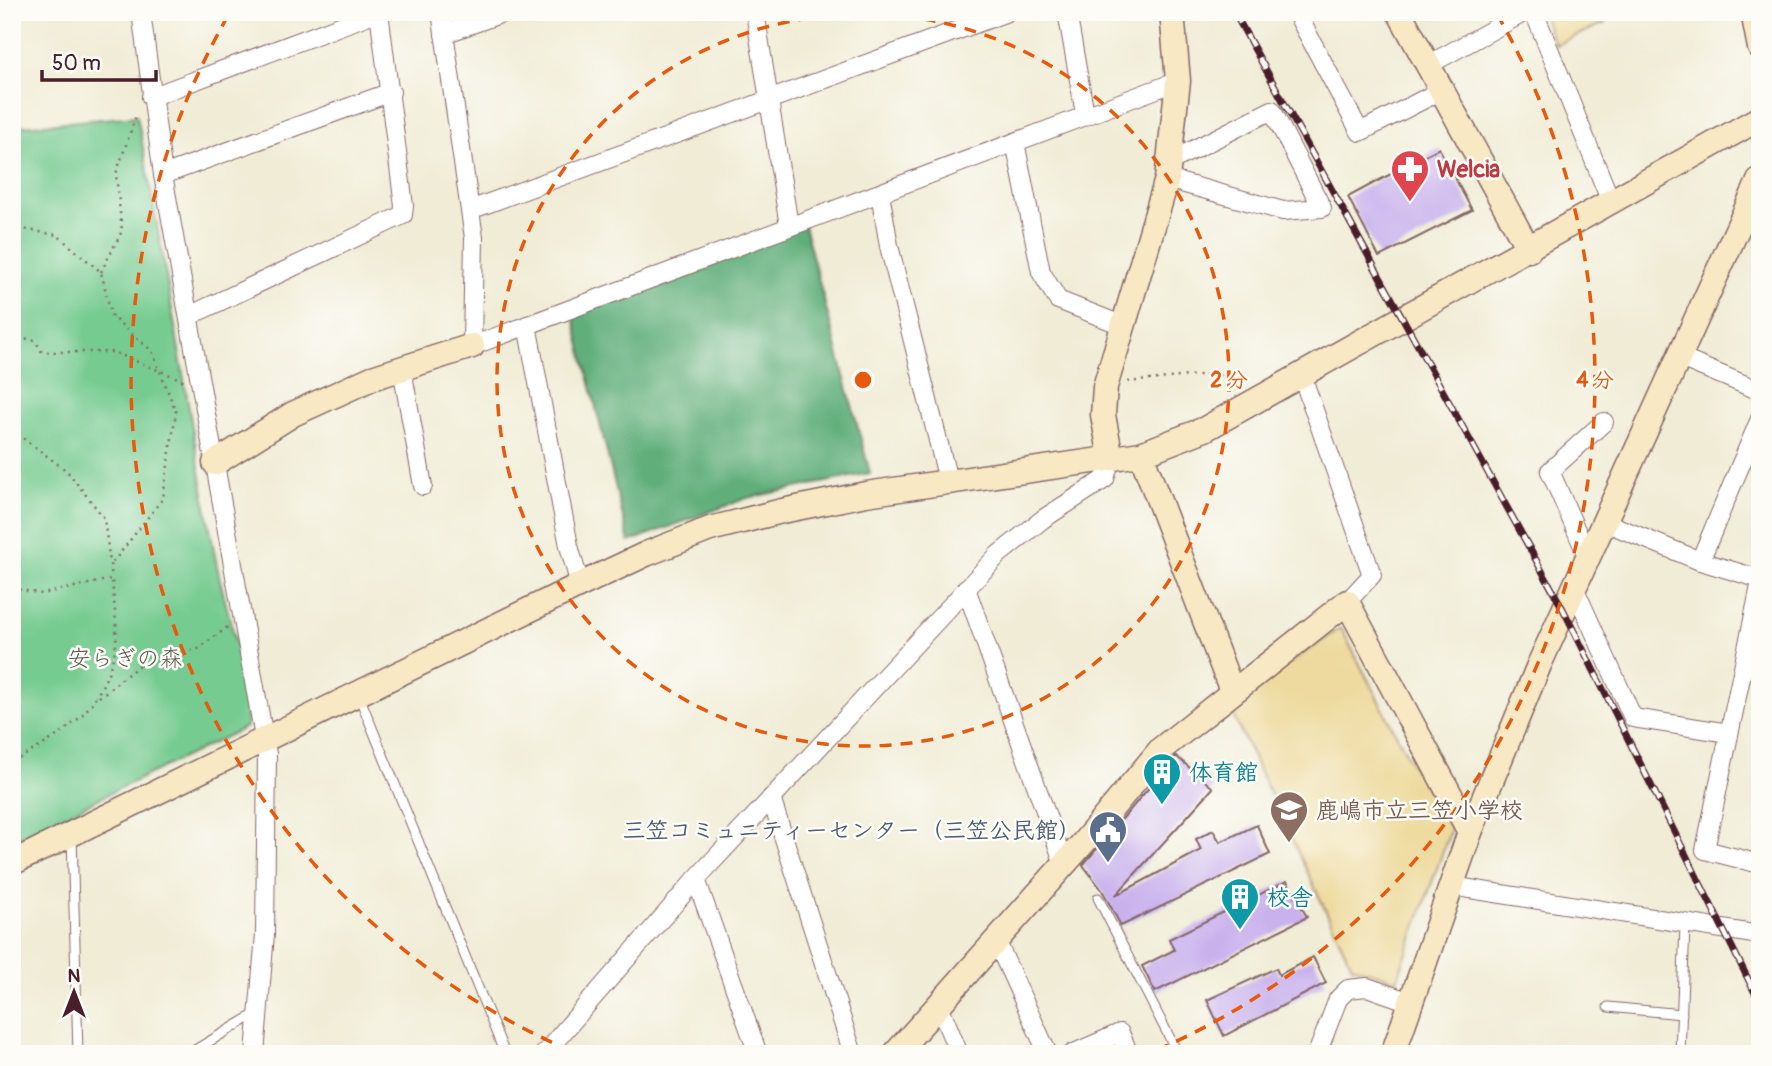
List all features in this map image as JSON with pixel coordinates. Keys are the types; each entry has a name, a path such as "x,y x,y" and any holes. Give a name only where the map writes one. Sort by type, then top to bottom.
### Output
{"street":[{"path":"142,12 163,175 264,738 265,934 255,1054"},
{"path":"150,90 378,12 391,92 403,215 189,316"},
{"path":"441,12 474,238 472,346"},
{"path":"444,34 505,12"},
{"path":"755,12 789,226"},
{"path":"470,211 1007,12"},
{"path":"1067,12 1085,114"},
{"path":"544,1054 696,878 966,588 1015,539 1105,479 1111,458 1103,415 1107,382 1168,170 1178,81 1172,12"},
{"path":"1296,12 1360,132 1440,91"},
{"path":"1399,12 1440,91 1530,250"},
{"path":"1428,65 1525,12"},
{"path":"1534,12 1611,202"},
{"path":"1753,12 1760,48"},
{"path":"215,463 293,414 372,379 472,346 1178,81"},
{"path":"163,175 391,92"},
{"path":"1272,110 1322,208 1283,211 1168,170 1272,110"},
{"path":"12,863 580,585 646,554 710,529 866,494 1141,454 1205,429 1530,250 1760,118"},
{"path":"1016,142 1041,272 1052,291 1058,300 1124,326"},
{"path":"1393,1054 1470,832 1573,585 1760,179"},
{"path":"880,193 889,246 949,484"},
{"path":"527,325 569,546 580,585"},
{"path":"1678,357 1760,391"},
{"path":"402,369 423,486"},
{"path":"895,1054 1161,749 1348,602 1372,575 1302,376"},
{"path":"1700,561 1760,419"},
{"path":"1587,555 1550,471 1604,422"},
{"path":"1141,454 1232,691"},
{"path":"1602,521 1700,561 1760,579"},
{"path":"1573,585 1633,718 1729,733"},
{"path":"1760,586 1704,850 1760,864"},
{"path":"966,588 1063,864"},
{"path":"1348,602 1470,832"},
{"path":"771,798 853,1054"},
{"path":"696,878 758,1054"},
{"path":"1451,886 1760,935"},
{"path":"996,940 1048,1054"},
{"path":"1317,1054 1338,999 1348,989 1367,987 1410,1002"},
{"path":"939,1005 959,1054"},
{"path":"1072,1054 1120,1033 1129,1054"}],"lane":[{"path":"358,693 505,1054"},
{"path":"72,834 78,1054"},
{"path":"1098,898 1178,1054"},
{"path":"1680,1054 1685,925"},
{"path":"1608,1007 1682,1014"},
{"path":"188,1054 259,1012"}],"path":[{"path":"101,272 122,230 116,174 128,134 150,90"},
{"path":"12,227 57,235 101,272 112,317 152,351 176,412 163,498 110,566"},
{"path":"12,336 36,340 42,352 113,352 185,382 202,401"},
{"path":"1107,382 1151,382 1209,374 1256,380"},
{"path":"12,430 67,471 104,518 112,579 115,648 97,699"},
{"path":"12,588 42,594 112,579"},
{"path":"12,762 63,735 97,699 142,663 198,649 233,624 245,623"}],"green space":[{"name":"安らぎの森","path":"137,116 215,556 244,683 246,727 12,841 12,127"},
{"path":"804,225 870,473 747,498 629,542 573,314"}],"sand":[{"path":"1542,12 1601,12 1605,23 1555,45"},
{"path":"1341,628 1408,757 1451,829 1397,980 1352,966 1232,713 1240,697"}],"building":[{"name":"Welcia","path":"1439,148 1472,210 1379,257 1348,197"},
{"path":"1176,756 1213,788 1115,896 1201,850 1196,839 1213,830 1220,842 1257,825 1270,854 1121,926 1102,890 1083,865"},
{"path":"1287,881 1307,917 1155,992 1142,966 1174,950 1169,939"},
{"path":"1313,957 1326,983 1224,1036 1207,1000 1276,968 1279,975"}],"railway":[{"path":"1234,12 1563,609 1760,1003"}],"place":[{"name":"Welcia","path":"1410,203"},
{"name":"体育館","path":"1162,806"},
{"name":"鹿嶋市立三笠小学校","path":"1289,844"},
{"name":"三笠コミュニティーセンター（三笠公民館）","path":"1108,864"},
{"name":"校舎","path":"1240,931"}]}
